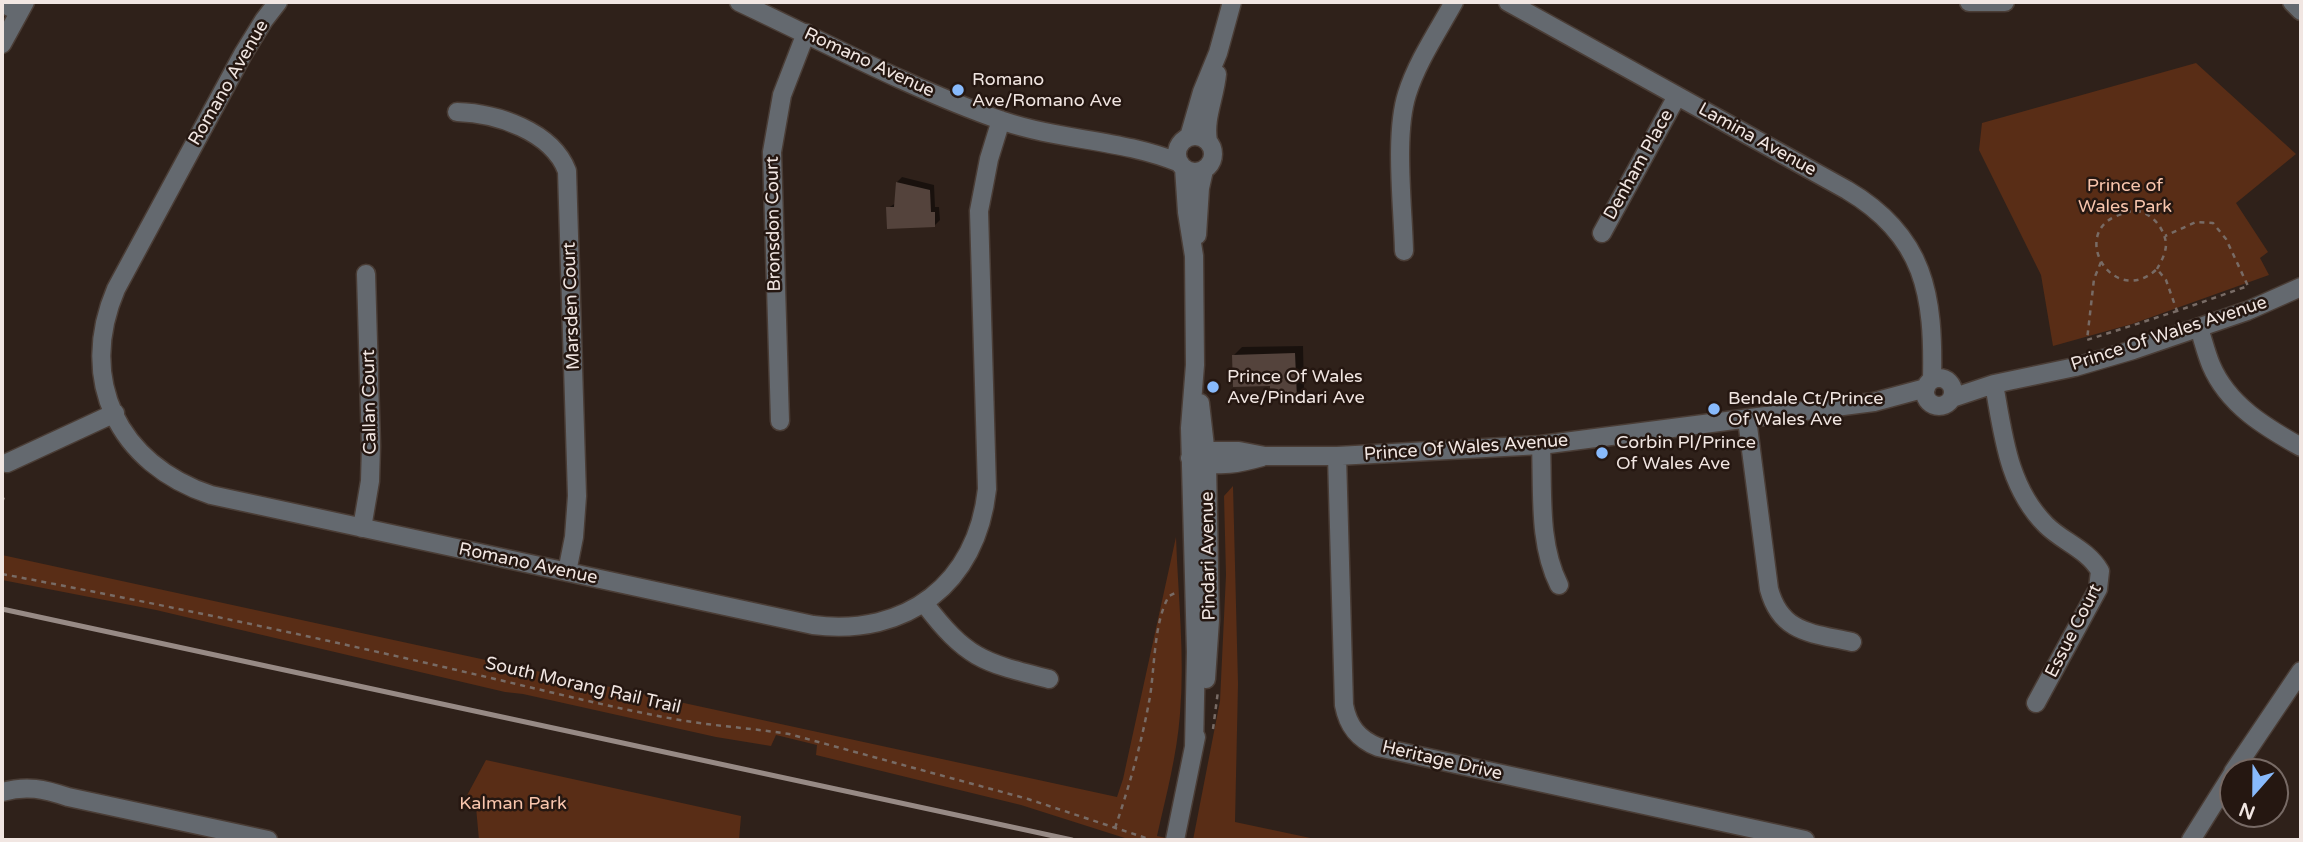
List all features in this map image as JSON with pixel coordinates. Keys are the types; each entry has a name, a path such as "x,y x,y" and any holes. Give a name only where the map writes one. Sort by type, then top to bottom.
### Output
{"street":[{"path":"2,2 22,7 2,44"},
{"name":"Romano Avenue","path":"278,2 243,54 108,307 102,328 103,383 115,413 134,447 162,472 211,495 832,627 871,625 924,603 943,587 967,556 981,525 987,469 979,211 989,159 1001,120"},
{"path":"1218,53 1216,90 1207,121 1212,162 1204,170 1193,172 1182,165 1177,151 1186,139 1218,53 1232,2"},
{"path":"1404,251 1401,147 1403,107 1416,72 1454,2"},
{"name":"Lamina Avenue","path":"1508,2 1847,190 1888,219 1911,250 1919,267 1927,299 1939,388"},
{"path":"1969,2 2005,2"},
{"path":"2292,2 2301,11"},
{"name":"Romano Avenue","path":"746,3 950,100 1001,120 1053,134 1119,144 1182,165"},
{"name":"Bronsdon Court","path":"780,421 772,152 782,95 806,33"},
{"name":"Denham Place","path":"1602,233 1677,96"},
{"name":"Marsden Court","path":"457,112 486,114 499,118 541,139 557,152 566,171 577,496 567,572"},
{"path":"1186,139 1199,136 1208,141"},
{"name":"Romano Avenue","path":"1119,144 1186,139"},
{"name":"Pindari Avenue","path":"1182,165 1194,256"},
{"name":"Pindari Avenue","path":"1175,840 1205,687 1210,632 1201,458 1190,428 1195,365 1194,256 1204,170"},
{"name":"Callan Court","path":"362,528 370,481 371,446 366,274"},
{"name":"Prince Of Wales Avenue","path":"1201,458 1239,451 1265,456 1337,456 1541,445 1874,402 1939,388 1994,384 2086,363 2199,328 2301,287"},
{"path":"2199,328 2211,365 2231,398 2261,423 2301,447"},
{"name":"Essue Court","path":"1994,384 2008,460 2024,496 2048,526 2088,555 2100,571 2098,589 2036,703"},
{"path":"7,463 115,413"},
{"path":"1747,419 1769,589 1776,608 1793,626 1852,642"},
{"path":"1541,445 1545,546 1559,586"},
{"name":"Heritage Drive","path":"1337,456 1344,705 1350,723 1359,737 1378,747 1805,840"},
{"name":"Pindari Avenue","path":"1194,747 1194,591 1201,458"},
{"path":"924,603 947,633 972,654 999,666 1049,679"},
{"path":"2242,758 2301,671"},
{"path":"2,792 27,787 43,788 198,832 268,840"},
{"path":"2191,840 2219,795"},
{"path":"2,805 33,797 68,797"}],"path":[{"path":"2133,211 2140,212 2156,221 2165,236 2164,253 2157,269 2141,280 2120,280 2112,276 2101,262 2097,249 2099,232 2105,222 2115,217 2133,211"},
{"path":"2101,262 2092,290 2087,340 2248,286 2226,239 2213,223 2196,222 2165,236"},
{"path":"2157,269 2166,280 2177,311"},
{"path":"2,502 6,494"},
{"name":"South Morang Rail Trail","path":"2,574 182,609 615,708 693,722 789,734 1028,799 1152,840"},
{"path":"1115,828 1129,786 1150,700 1155,650 1165,603 1175,592 1194,591"}],"green space":[{"name":"Prince of Wales Park","path":"2196,63 2296,154 2236,203 2268,252 2260,258 2269,275 2132,324 2053,346 2041,275 1979,150 1982,123"},
{"path":"1233,486 1238,684 1235,822 1320,840 1193,840 1220,701 1226,575 1224,496"},
{"path":"1176,537 1181,648 1180,714 1174,760 1157,836 1176,840 1131,840 1021,805 816,755 817,745 776,735 771,746 716,737 505,692 156,610 2,580 2,555 1117,797"},
{"name":"Kalman Park","path":"486,760 741,816 739,840 479,840 476,807 464,801"}],"building":[{"path":"896,182 930,190 935,227 887,229 886,207 894,207"},
{"path":"1295,353 1297,398 1279,399 1279,391 1270,391 1270,386 1233,387 1232,355"}],"railway":[{"path":"2,609 1072,840"}],"place":[{"name":"Romano Ave/Romano Ave","path":"958,90"},
{"name":"Prince Of Wales Ave/Pindari Ave","path":"1213,387"},
{"name":"Bendale Ct/Prince Of Wales Ave","path":"1714,409"},
{"name":"Corbin Pl/Prince Of Wales Ave","path":"1602,453"}]}
